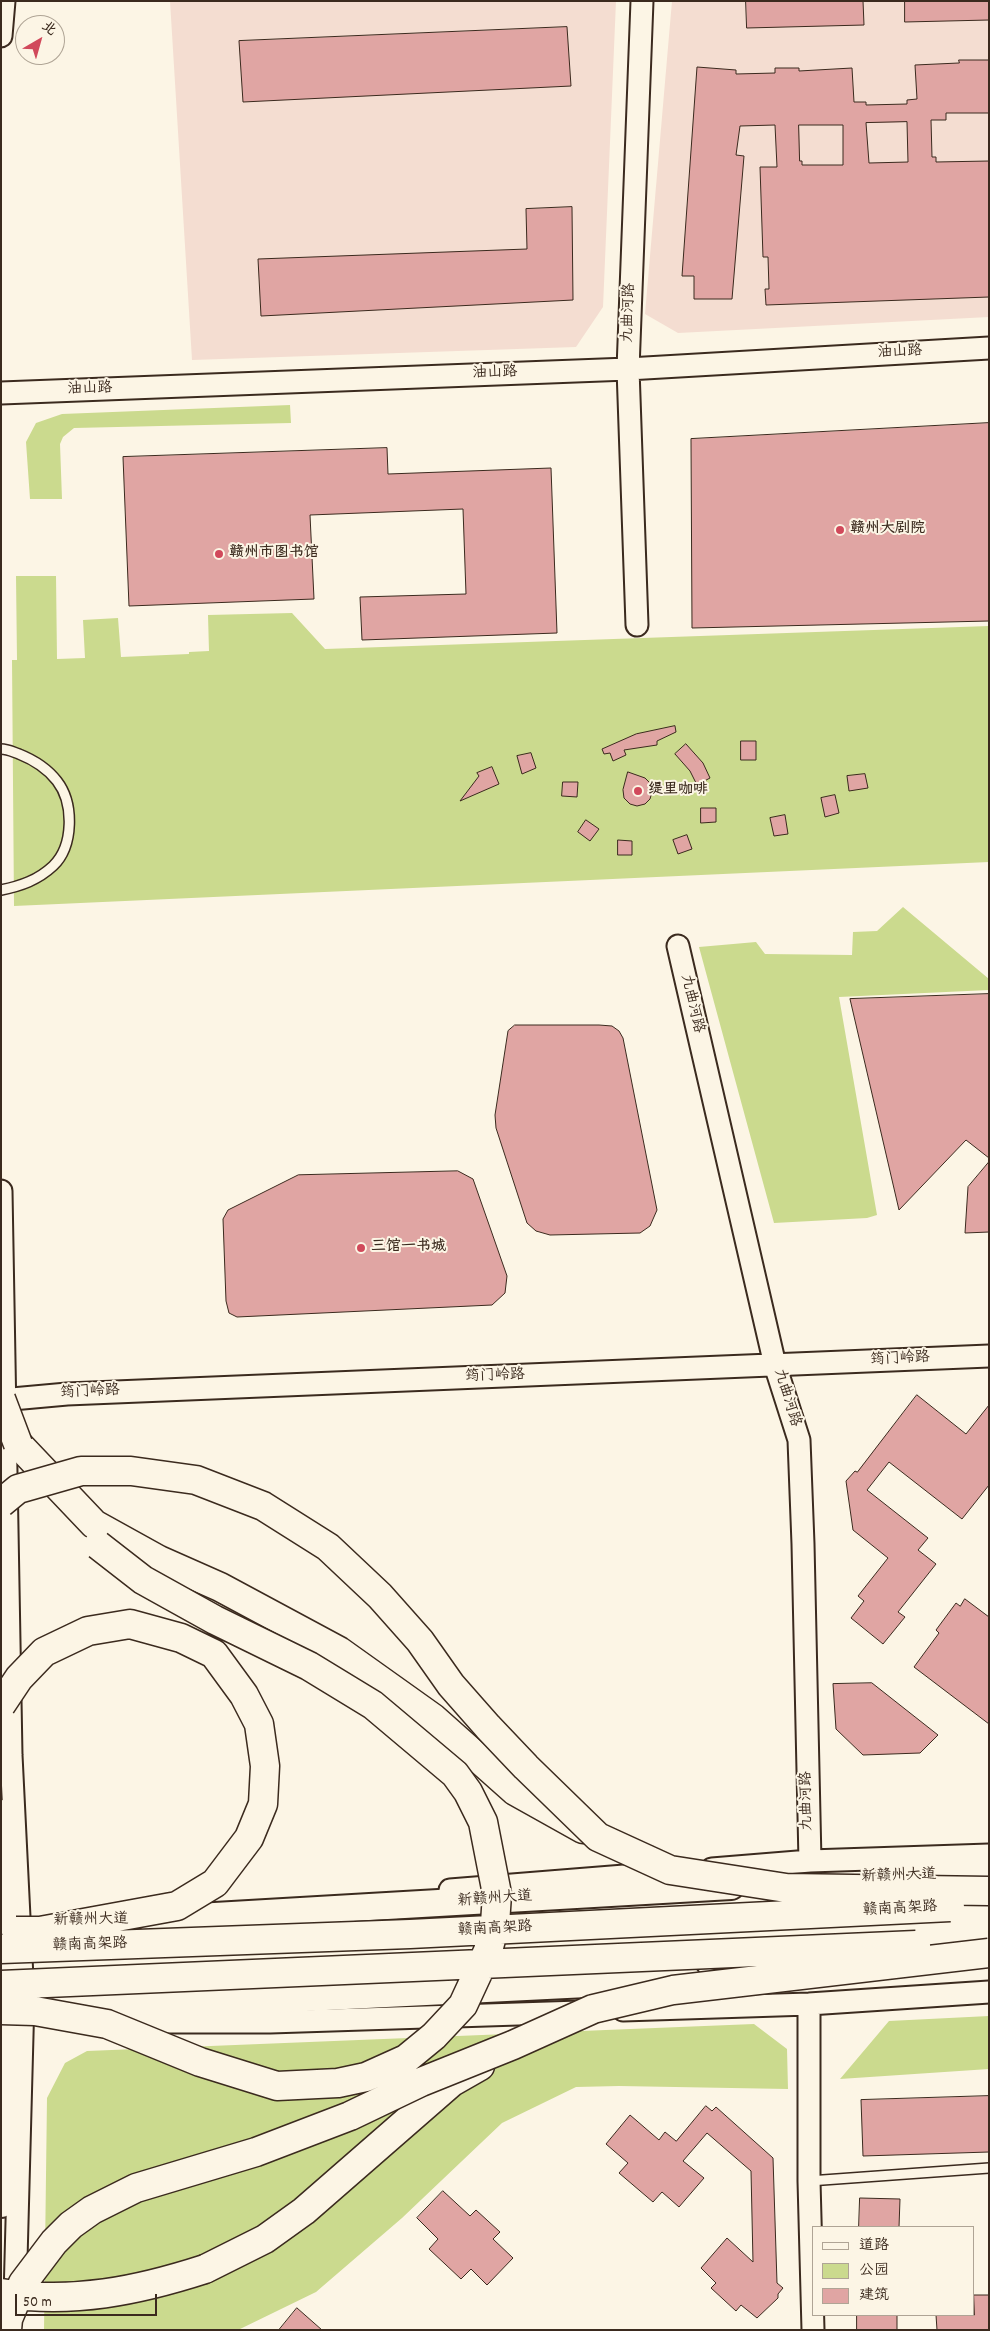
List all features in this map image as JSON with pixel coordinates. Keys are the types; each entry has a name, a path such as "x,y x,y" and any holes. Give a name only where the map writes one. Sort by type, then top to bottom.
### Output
{"highway":[{"path":"3,1399 18,1444 39,1480 64,1512 98,1545 143,1580 214,1620 309,1666 365,1700 455,1774 468,1792 483,1822 497,1894 495,1924 488,1951 463,2005 434,2036 406,2059 366,2077 338,2083 277,2086 200,2062 107,2024 36,2011 10,2002"},
{"path":"18,1444 94,1524 159,1560 220,1587 339,1651 433,1718 515,1791 598,1836 670,1870 786,1888 989,1891"},
{"path":"1,1503 18,1490 81,1471 131,1471 196,1480 262,1506 328,1548 380,1596 420,1641 451,1685 488,1727 526,1768 598,1836"},
{"path":"1,1704 19,1678 44,1652 88,1631 130,1624 181,1638 214,1654 244,1695 259,1724 265,1766 263,1804 249,1838 216,1883 177,1906 40,1931 6,1930"},
{"name":"赣南高架路","path":"6,1930 410,1934 989,1905"},
{"path":"10,2002 989,1942"},
{"path":"7,2330 8,2319 23,2283 54,2242 71,2225 92,2210 136,2188 256,2152 350,2116 421,2082 513,2046 593,2009 673,1990 989,1954"},
{"path":"1,2293 30,2297 81,2298 157,2285 205,2269 265,2239 304,2211 452,2082 513,2046"}],"main road":[{"path":"1,1813 10,2002 1,2204"},
{"name":"新赣州大道","path":"6,1930 798,1882 989,1874"},
{"path":"10,2002 205,2003 989,1964"}],"street":[{"path":"1,36 4,1"},
{"name":"九曲河路","path":"637,625 628,369 642,1"},
{"name":"油山路","path":"1,393 628,369 989,348"},
{"name":"九曲河路","path":"678,946 775,1365 798,1440 803,1544 810,1861"},
{"path":"1,1191 3,1399 11,1755 6,1930 810,1861 989,1855"},
{"name":"筠门岭路","path":"3,1399 67,1394 989,1356"},
{"path":"14,2330 10,2002 270,2022 809,2004 989,1992"},
{"path":"809,2004 809,2181 812,2293"},
{"path":"813,2316 813,2330"}],"lane":[{"path":"1,749 32,760 45,768 58,782 68,806 68,840 54,866 27,884 1,890"},
{"path":"809,2181 989,2168"}],"shaded area":[{"path":"170,1 616,1 603,307 576,347 192,360"},
{"path":"672,1 989,1 989,317 678,333 645,314"}],"green space":[{"path":"290,405 291,423 74,428 63,437 60,444 62,499 30,499 26,442 36,423 62,414"},
{"path":"16,576 56,576 57,659 85,658 83,620 118,618 121,657 189,654 189,652 209,651 208,615 292,613 325,649 989,626 989,862 14,906 12,660 17,660"},
{"path":"903,907 989,979 989,990 839,997 877,1215 867,1218 774,1223 699,947 756,942 765,954 852,955 853,932 877,931"},
{"path":"989,2016 989,2069 840,2079 889,2021"},
{"path":"754,2024 787,2049 788,2089 576,2087 502,2123 402,2218 316,2292 238,2330 44,2330 47,2098 65,2063 87,2051"}],"building":[{"path":"746,1 863,1 864,25 747,28"},
{"path":"905,1 989,1 989,20 905,22"},
{"path":"567,27 571,86 243,102 239,41"},
{"path":"959,60 989,60 989,113 946,113 946,120 931,120 932,157 936,157 936,162 989,161 989,297 766,305 765,289 769,289 768,257 763,257 760,167 777,167 775,125 740,126 736,155 744,156 732,299 694,299 694,276 682,276 697,67 736,70 736,74 775,73 775,68 799,68 799,71 852,68 854,102 866,102 866,105 907,104 907,100 917,99 915,65 959,63","holes":["907,122 908,162 869,163 866,123","799,125 843,125 843,165 802,165 802,161 800,161"]},
{"path":"572,207 573,300 261,316 258,259 527,249 526,209"},
{"name":"赣州大剧院","path":"989,423 989,621 692,628 691,439"},
{"name":"赣州市图书馆","path":"387,448 388,474 551,468 557,633 362,640 360,597 466,594 463,509 310,515 314,599 129,606 123,457"},
{"path":"675,726 676,732 657,741 657,745 624,750 626,755 613,761 610,753 604,754 602,749 636,734"},
{"path":"741,741 756,741 756,760 741,760"},
{"path":"686,744 703,763 710,778 697,785 690,771 675,754"},
{"path":"531,753 536,768 522,774 517,756"},
{"path":"492,767 499,784 460,801 479,776 477,773"},
{"name":"缇里咖啡","path":"628,772 645,778 651,784 652,792 650,799 645,804 637,806 630,804 624,798 623,790"},
{"path":"865,774 868,788 849,791 847,776"},
{"path":"563,782 578,782 577,797 562,796"},
{"path":"835,795 839,813 825,817 821,798"},
{"path":"701,808 716,808 716,822 701,823"},
{"path":"785,815 788,834 774,836 770,818"},
{"path":"586,820 599,829 590,841 578,832"},
{"path":"687,835 692,849 678,854 673,840"},
{"path":"618,840 632,841 632,855 618,855"},
{"path":"989,994 989,1158 966,1140 899,1210 850,999"},
{"path":"515,1025 599,1025 612,1026 619,1031 623,1038 657,1210 650,1226 640,1233 550,1235 536,1231 527,1223 496,1128 495,1115 508,1031"},
{"path":"989,1162 989,1232 965,1233 968,1187"},
{"name":"三馆一书城","path":"458,1171 473,1179 507,1276 505,1293 492,1305 237,1317 229,1313 226,1301 223,1219 228,1210 298,1175"},
{"path":"917,1395 966,1434 989,1405 989,1485 962,1519 889,1462 867,1490 928,1538 918,1550 936,1564 898,1612 905,1617 883,1644 851,1618 864,1601 858,1596 888,1558 853,1530 846,1481 855,1471 857,1472"},
{"path":"965,1599 989,1617 989,1724 914,1667 939,1633 936,1630 956,1603 960,1606"},
{"path":"872,1683 938,1735 920,1753 863,1755 836,1729 833,1684"},
{"path":"989,2096 989,2152 863,2156 861,2100"},
{"path":"706,2106 712,2111 716,2107 773,2158 777,2283 783,2288 778,2294 778,2298 757,2318 741,2305 736,2311 711,2288 716,2283 701,2268 727,2238 753,2262 751,2171 707,2133 683,2161 704,2178 679,2207 662,2192 653,2202 619,2173 628,2163 606,2144 630,2115 659,2140 665,2132 676,2141"},
{"path":"443,2191 470,2216 476,2210 500,2232 493,2239 513,2258 487,2285 471,2269 461,2279 429,2249 438,2239 417,2218"},
{"path":"860,2198 900,2199 899,2226 859,2226"},
{"path":"975,2295 989,2295 989,2330 937,2330 936,2316 975,2316"},
{"path":"297,2308 322,2330 279,2330"},
{"path":"857,2316 897,2316 897,2330 857,2330"}],"place":[{"name":"赣州大剧院","path":"840,530"},
{"name":"赣州市图书馆","path":"219,554"},
{"name":"缇里咖啡","path":"638,791"},
{"name":"三馆一书城","path":"361,1248"}]}
